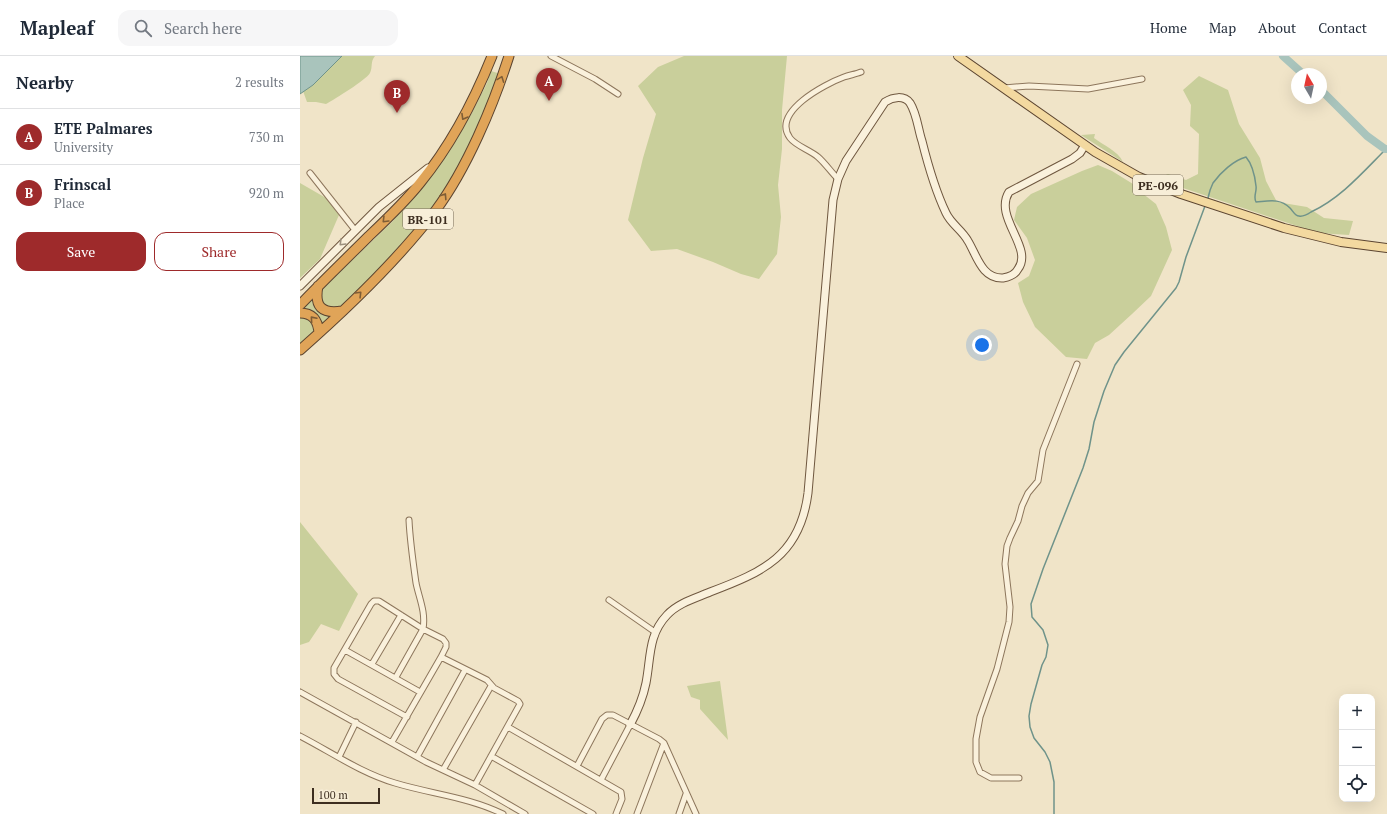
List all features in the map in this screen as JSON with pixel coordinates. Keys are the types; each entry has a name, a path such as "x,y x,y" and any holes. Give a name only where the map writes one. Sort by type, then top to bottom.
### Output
{"highway":[{"name":"BR-101","path":"300,305 410,194 435,163 470,107 492,56"},
{"name":"BR-101","path":"300,350 381,273 440,203 473,147 509,56"},
{"path":"318,286 317,298 321,308 328,312 342,311"},
{"path":"300,313 306,313 313,316 319,333"}],"main road":[{"name":"PE-096","path":"958,56 1085,145 1138,177 1181,194 1312,236 1341,242 1387,248"}],"street":[{"path":"551,56 595,79 618,94"},
{"path":"838,180 818,157 792,140 787,133 786,124 790,113 804,100 831,83 861,72"},
{"path":"1004,88 1029,86 1088,89 1142,79"},
{"path":"601,780 630,725 642,697 646,682 650,647 655,632 668,614 690,600 753,575 777,560 788,546 800,525 808,493 833,200 838,180 846,161 885,102 890,98 897,97 909,102 933,179 950,220 968,241 983,269 988,274 999,278 1014,275 1019,268 1022,256 1005,208 1005,200 1007,195 1015,188 1072,160 1080,153 1085,145"},
{"path":"300,286 387,200 435,163"},
{"path":"310,173 355,230"},
{"path":"1019,778 991,778 980,772 976,762 976,739 980,717 997,669 1009,622 1010,607 1005,564 1010,538 1018,521 1022,506 1038,481 1043,450 1076,364"},
{"path":"396,678 423,629 424,618 416,583 409,520"},
{"path":"610,600 655,632"},
{"path":"392,742 407,717 420,692 441,657 446,647 446,641 423,629 379,601 374,601 333,672 335,677 407,717"},
{"path":"372,664 401,615"},
{"path":"345,650 420,692"},
{"path":"441,657 487,680 491,686 518,701 520,704 475,785"},
{"path":"418,757 465,670"},
{"path":"443,770 491,686"},
{"path":"300,692 418,757 475,785 525,814"},
{"path":"577,766 604,716 613,715 664,744 696,814"},
{"path":"339,757 356,722"},
{"path":"508,727 621,792 622,799 616,814"},
{"path":"300,736 374,776 480,804 503,814"},
{"path":"637,814 664,744"},
{"path":"491,756 593,814"},
{"path":"679,814 686,794"}],"green space":[{"path":"342,56 375,56 370,73 350,89 326,104 307,102 303,91 313,85"},
{"path":"684,56 787,56 782,110 782,149 778,185 781,217 777,254 759,279 741,274 677,249 651,251 628,220 643,158 656,114 638,86 658,67"},
{"path":"491,71 507,76 462,177 343,314 324,311 320,291 393,221 472,113 487,83"},
{"path":"1199,76 1228,90 1239,124 1260,158 1266,181 1277,202 1307,207 1324,218 1353,221 1349,235 1318,233 1174,185 1161,177 1168,174 1186,180 1198,174 1199,134 1190,126 1191,105 1183,90"},
{"path":"1095,134 1094,138 1114,151 1123,162 1081,135"},
{"path":"1098,165 1112,171 1133,184 1156,204 1166,227 1172,250 1151,296 1109,335 1095,343 1087,359 1066,357 1035,327 1023,302 1018,283 1029,276 1035,260 1027,238 1014,220 1017,207 1031,194"},
{"path":"300,183 326,198 339,215 320,259 300,278"},
{"path":"318,292 317,300 330,316 335,317 322,334 300,310"},
{"path":"300,314 320,325 300,354"},
{"path":"300,522 358,594 339,631 321,624 309,642 300,645"},
{"path":"720,681 728,740 700,709 700,700 691,697 687,686"}],"water":[{"path":"300,56 342,56 313,85 300,94"}],"waterway":[{"path":"1283,56 1296,68"},
{"path":"1327,96 1367,136 1387,149"},
{"path":"1208,198 1213,183 1219,175 1232,164 1246,157 1252,167 1255,179 1256,202 1278,201 1290,208 1296,215 1304,216 1342,192 1386,149"},
{"path":"1054,814 1054,782 1050,762 1045,752 1034,738 1030,727 1029,716 1031,704 1042,665 1046,657 1048,645 1043,630 1032,617 1031,604 1043,569 1083,468 1089,449 1094,422 1104,391 1115,365 1176,288 1205,206"}],"place":[{"name":"ETE Palmares","path":"549,101"},
{"name":"Frinscal","path":"397,113"}]}
